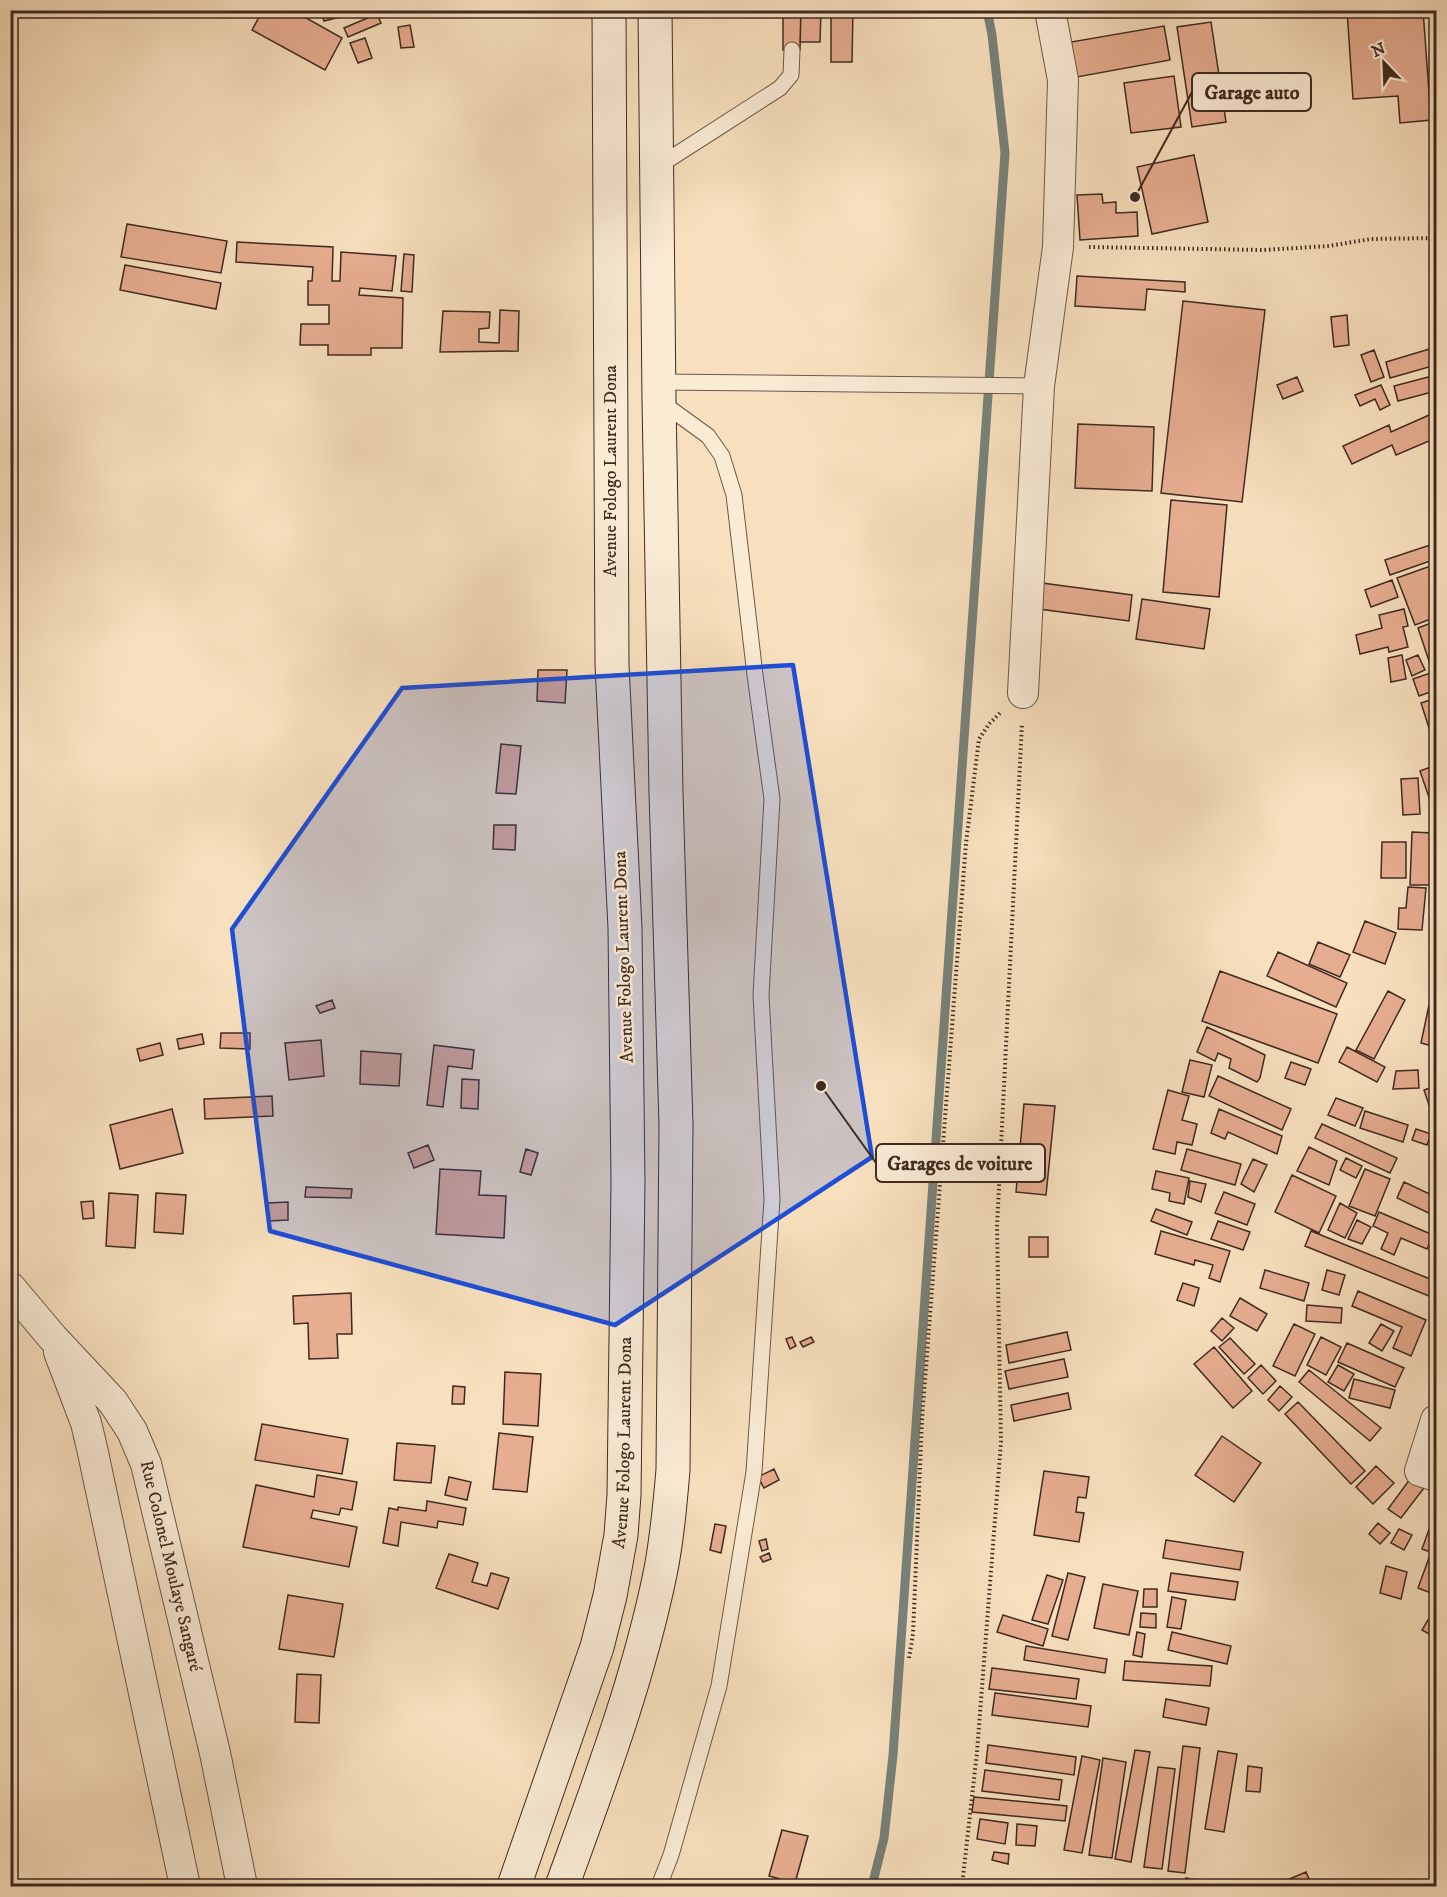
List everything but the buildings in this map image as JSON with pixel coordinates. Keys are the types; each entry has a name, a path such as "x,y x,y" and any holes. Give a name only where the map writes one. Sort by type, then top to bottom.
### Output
{"main road":[{"name":"Avenue Fologo Laurent Dona","path":"514,1887 597,1647 612,1586 621,1535 624,1495 628,1182 625,928 612,665 609,10"},
{"path":"562,1887 604,1772 646,1632 663,1552 673,1470 676,1125 666,793 658,391 655,10"}],"street":[{"path":"1023,693 1025,386 1058,247 1063,80 1050,10"},
{"name":"Rue Colonel Moulaye Sangaré","path":"10,1287 53,1338 113,1402 132,1431 146,1464 215,1753 242,1887"},
{"path":"53,1338 86,1423 185,1887"},
{"path":"1437,1420 1420,1471 1437,1476"}],"lane":[{"path":"657,167 780,88 791,75 792,50"},
{"path":"658,391 1025,386"},
{"path":"658,391 708,436 722,456 735,495 755,675 772,799 761,995 772,1199 754,1472 719,1686 671,1855 659,1887"}],"path":[{"path":"1058,247 1263,250 1329,246 1371,239 1437,238"},
{"path":"909,1658 913,1623 922,1420 966,843 979,740 989,724 1023,693"},
{"path":"962,1887 977,1752 1001,1442 997,1227 1023,693"}],"highlighted area":[{"path":"793,665 872,1157 615,1325 270,1231 232,929 402,688"}],"waterway":[{"path":"872,1886 884,1838 893,1755 1005,153 992,35 987,10"}],"place":[{"name":"Garage auto","path":"1135,197"},
{"name":"Garages de voiture","path":"821,1086"}]}
